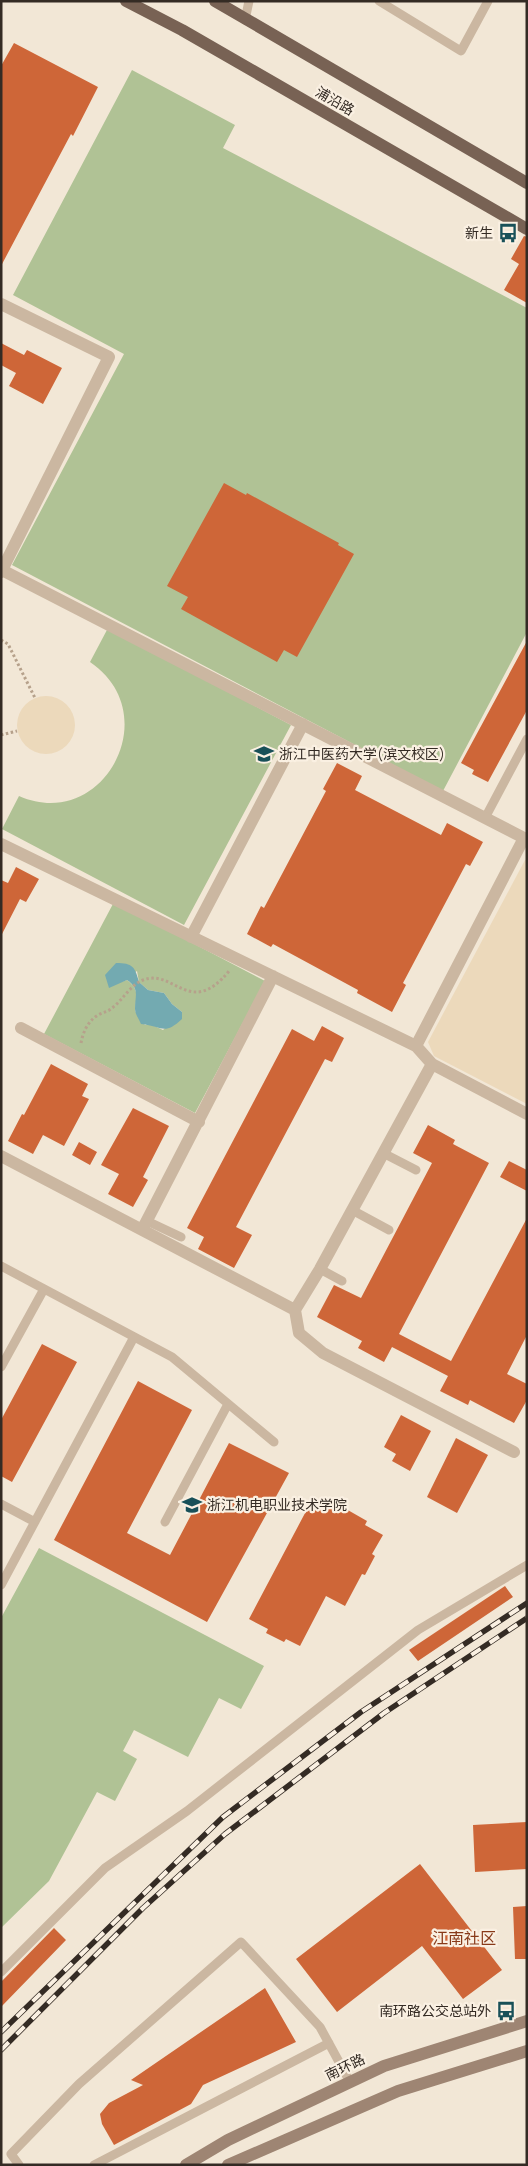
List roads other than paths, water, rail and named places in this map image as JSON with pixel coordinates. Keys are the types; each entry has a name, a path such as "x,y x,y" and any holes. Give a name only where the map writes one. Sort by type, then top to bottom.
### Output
{"main road":[{"name":"浦沿路","path":"126,1 182,30 527,230"},
{"name":"浦沿路","path":"215,1 527,184"},
{"name":"南环路","path":"186,2165 228,2140 384,2066 527,2021"},
{"path":"228,2165 398,2091 527,2051"}],"street":[{"path":"1,304 109,357 2,571 485,818 526,837 416,1046"},
{"path":"192,937 302,724"},
{"path":"1,844 416,1046 432,1064 527,1114"},
{"path":"144,1225 273,976"},
{"path":"21,1028 199,1122"},
{"path":"432,1064 320,1269 295,1310 299,1334 323,1353 514,1452"},
{"path":"1,1156 144,1225 295,1310"}],"lane":[{"path":"245,20 249,1"},
{"path":"379,1 461,51 488,1"},
{"path":"485,818 527,739"},
{"path":"383,1153 416,1170"},
{"path":"352,1210 389,1230"},
{"path":"144,1225 181,1237"},
{"path":"1,1266 172,1357 274,1442"},
{"path":"320,1269 342,1281"},
{"path":"1,1367 44,1289"},
{"path":"1,1585 134,1337"},
{"path":"165,1522 228,1404"},
{"path":"1,1504 35,1522"},
{"path":"1,1972 105,1868 187,1811 418,1630 527,1565"},
{"path":"20,2165 11,2154 79,2084 240,1942 320,2027 350,2082"},
{"path":"94,2165 109,2162 329,2043"}],"water":[{"path":"116,963 130,965 134,969 139,982 148,990 164,993 172,1004 182,1012 182,1019 167,1029 141,1024 135,1011 136,996 134,986 127,980 109,988 105,975"}],"railway":[{"path":"1,2032 223,1817 361,1712 527,1603"},
{"path":"1,2050 143,1908 225,1834 384,1713 527,1618"}],"place":[{"name":"新生","path":"508,233"},
{"name":"浙江中医药大学(滨文校区)","path":"264,754"},
{"name":"浙江机电职业技术学院","path":"192,1505"},
{"name":"南环路公交总站外","path":"506,2011"}],"district":[{"name":"江南社区","path":"464,1938"}]}
